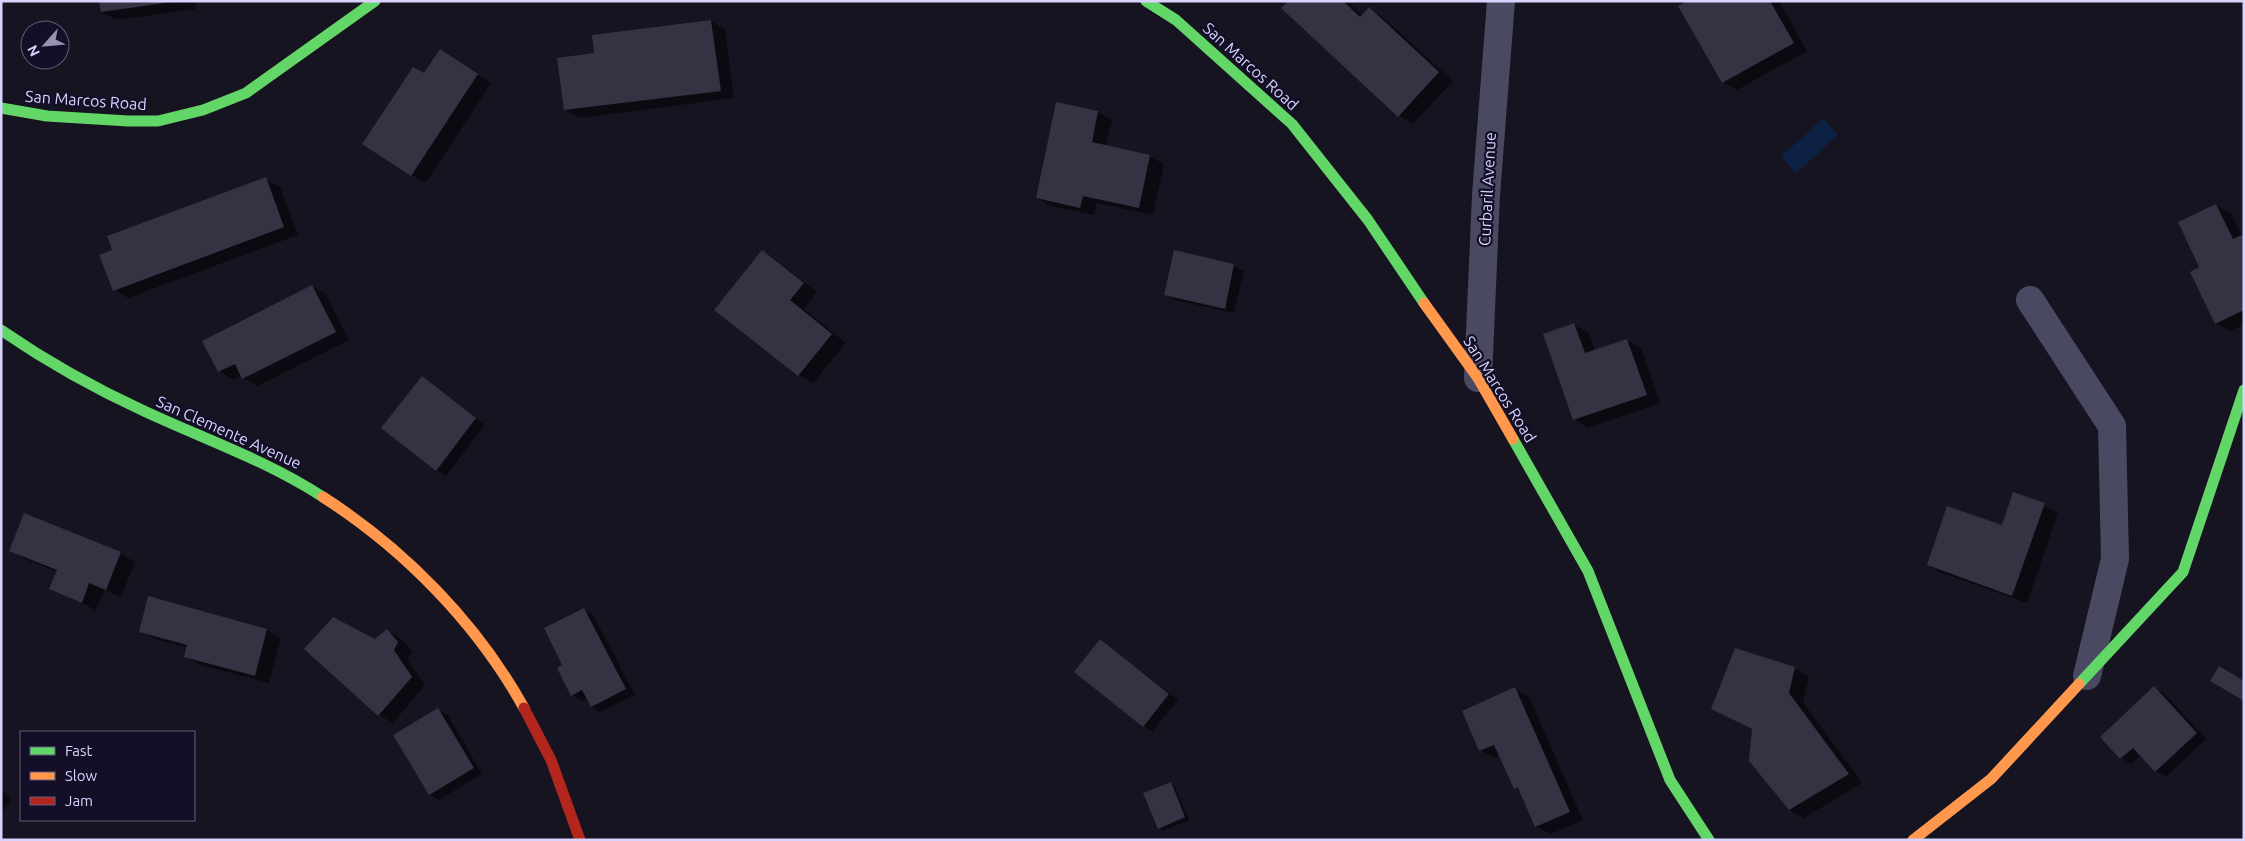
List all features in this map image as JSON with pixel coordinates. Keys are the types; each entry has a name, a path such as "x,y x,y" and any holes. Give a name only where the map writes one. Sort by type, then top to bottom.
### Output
{"street":[{"name":"San Marcos Road","path":"1,108 47,116 128,121 158,121 203,110 246,93 375,1"},
{"name":"San Marcos Road","path":"1146,1 1182,26 1292,124 1368,220 1395,262 1478,378 1588,571 1670,780 1709,840"},
{"name":"Curbaril Avenue","path":"1478,378 1486,195 1501,1"},
{"path":"2030,300 2112,426 2115,559 2087,676"},
{"name":"San Clemente Avenue","path":"1,330 31,351 96,389 163,420 251,456 298,481 344,510 386,542 425,578 461,617 494,659 522,704 547,751 580,840"},
{"path":"1913,840 1991,779 2183,572 2244,390"}],"water":[{"path":"1823,118 1838,135 1796,173 1781,157"}],"building":[{"path":"99,1 172,1 172,2 101,12"},
{"path":"1288,1 1343,1 1360,17 1369,7 1439,72 1398,117 1281,8"},
{"path":"1687,1 1770,1 1794,43 1722,83 1678,6"},
{"path":"711,20 721,91 564,110 557,58 594,53 592,35"},
{"path":"440,49 478,74 411,176 362,144 413,67 424,73"},
{"path":"1056,102 1098,111 1092,142 1150,155 1139,208 1083,196 1080,208 1036,198"},
{"path":"266,177 284,227 113,291 99,255 112,250 107,236"},
{"path":"2216,204 2233,239 2244,234 2244,310 2215,324 2190,272 2199,267 2178,222"},
{"path":"762,250 804,283 790,300 832,334 798,376 714,310"},
{"path":"1174,250 1234,264 1225,309 1164,295"},
{"path":"312,285 336,332 242,379 235,364 218,372 202,341"},
{"path":"1574,323 1585,353 1627,339 1647,395 1573,420 1543,334"},
{"path":"422,376 476,418 436,471 381,428"},
{"path":"2013,492 2045,503 2012,596 1927,565 1947,506 2002,525"},
{"path":"24,513 121,552 106,590 89,583 82,603 49,589 57,570 9,551"},
{"path":"148,596 267,629 255,676 184,657 187,645 139,632"},
{"path":"584,608 626,689 591,707 582,690 571,696 557,668 562,665 544,628"},
{"path":"333,617 375,639 387,629 398,642 394,650 412,677 378,716 304,649"},
{"path":"1100,639 1169,694 1143,727 1074,672"},
{"path":"1735,648 1795,667 1789,693 1849,774 1789,810 1749,761 1752,729 1711,709"},
{"path":"2219,666 2244,681 2244,701 2210,681"},
{"path":"2154,686 2197,733 2155,772 2133,748 2120,759 2100,737"},
{"path":"1515,687 1570,812 1535,827 1518,788 1514,789 1494,745 1479,751 1462,711"},
{"path":"438,708 474,768 429,795 393,735"},
{"path":"1171,782 1185,817 1158,829 1143,793"}],"traffic: fast":[{"path":"1,108 47,116 128,121 158,121 203,110 246,93 375,1"},
{"path":"1146,1 1176,20 1292,124 1368,220 1424,303"},
{"path":"1,330 71,374 107,393 257,461 323,497"},
{"path":"2079,684 2183,572 2244,390"},
{"path":"1513,439 1588,571 1670,780 1709,840"}],"traffic: slow":[{"path":"1424,303 1478,378 1513,439"},
{"path":"323,497 382,540 436,590 484,646 524,708"},
{"path":"1913,840 1991,779 2079,684"}],"traffic: jam":[{"path":"524,708 551,760 580,840"}]}
